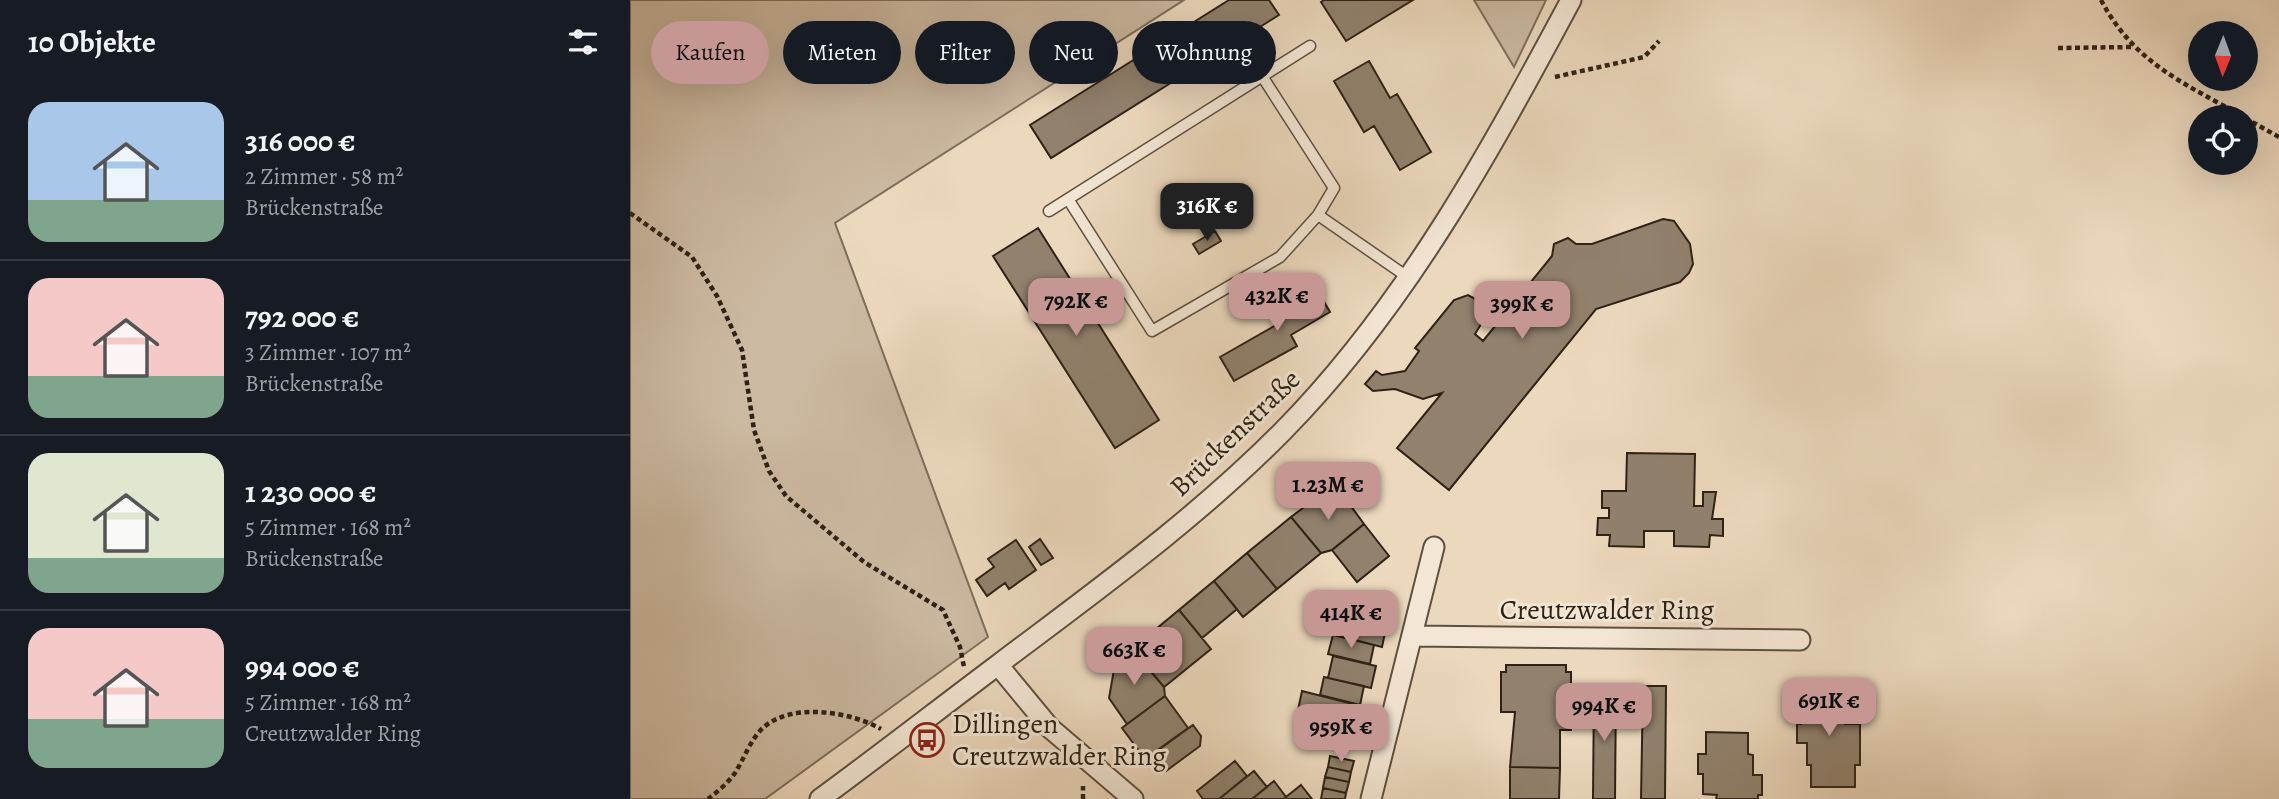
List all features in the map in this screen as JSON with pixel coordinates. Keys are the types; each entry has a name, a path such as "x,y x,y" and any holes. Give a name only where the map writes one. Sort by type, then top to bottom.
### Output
{"street":[{"name":"Brückenstraße","path":"820,799 1153,549 1284,430 1334,373 1409,278 1482,164 1571,0"},
{"path":"1371,799 1434,547"},
{"name":"Creutzwalder Ring","path":"1413,636 1800,640"},
{"path":"998,665 1050,728 1133,799"}],"lane":[{"path":"1276,67 1310,46"},
{"path":"1049,211 1249,84"},
{"path":"1068,199 1152,331 1280,257 1318,215 1334,188 1267,84"},
{"path":"1318,215 1409,278"}],"path":[{"path":"2101,0 2114,24 2133,47 2166,72 2223,105"},
{"path":"1526,84 1644,57 1659,41"},
{"path":"2058,48 2133,47"},
{"path":"2258,125 2279,137"},
{"path":"630,213 692,257 717,296 742,350 754,430 769,471 786,496 864,562 943,610 960,647 968,688"},
{"path":"708,799 733,776 763,727 788,716 822,711 861,717 900,740"}],"shaded area":[{"path":"630,0 1184,0 1151,21 1132,21 1132,33 1118,42 1118,21 1029,21 1029,84 1053,84 835,223 988,637 765,799 630,799"},
{"path":"1474,0 1546,0 1514,67"}],"building":[{"path":"1229,0 1269,0 1279,15 1269,21 1196,21"},
{"path":"1413,0 1346,41 1321,2"},
{"path":"1132,61 1132,84 1169,84 1051,158 1030,125 1095,84 1118,84 1118,70"},
{"path":"1369,61 1390,98 1397,94 1431,152 1400,170 1374,126 1364,132 1334,81"},
{"path":"1663,219 1674,221 1690,244 1693,264 1689,273 1680,282 1596,309 1449,490 1397,448 1442,393 1423,399 1395,389 1373,391 1365,384 1376,371 1382,375 1405,371 1419,351 1415,348 1454,300 1468,295 1481,302 1486,316 1475,334 1483,341 1552,256 1554,244 1568,238 1576,244 1592,244"},
{"path":"1038,228 1159,420 1115,448 993,256"},
{"path":"1215,231 1221,241 1199,254 1193,244"},
{"path":"1313,283 1330,312 1291,335 1297,346 1234,381 1220,357 1283,321 1274,306"},
{"path":"1627,453 1695,454 1694,506 1703,506 1703,492 1716,492 1712,519 1723,519 1723,536 1710,535 1709,547 1674,546 1674,531 1644,531 1644,547 1609,546 1610,535 1597,535 1598,518 1609,518 1609,508 1602,508 1602,491 1626,491"},
{"path":"1345,498 1364,524 1332,550 1321,553 1291,517 1315,499"},
{"path":"1291,517 1321,553 1277,589 1247,553"},
{"path":"1364,524 1389,556 1357,582 1332,550"},
{"path":"1040,539 1053,558 1041,565 1029,547"},
{"path":"1016,540 1036,570 1009,589 1005,583 987,596 976,580 994,567 988,559"},
{"path":"1247,553 1277,589 1243,617 1214,581"},
{"path":"1214,581 1237,609 1202,638 1179,610"},
{"path":"1179,610 1211,649 1164,687 1132,649"},
{"path":"1343,618 1386,628 1382,647 1339,636"},
{"path":"1333,635 1374,645 1370,664 1328,654"},
{"path":"1132,649 1164,687 1165,696 1127,724 1109,698 1115,664"},
{"path":"1333,656 1376,666 1371,688 1328,678"},
{"path":"1506,665 1566,665 1566,672 1571,672 1571,730 1560,730 1560,768 1510,767 1515,712 1501,712 1501,672 1506,672"},
{"path":"1324,677 1364,686 1360,705 1320,695"},
{"path":"1643,686 1666,686 1665,799 1641,799"},
{"path":"1594,687 1616,687 1615,799 1593,799"},
{"path":"1802,687 1845,687 1845,724 1860,724 1860,765 1855,765 1855,787 1811,787 1807,743 1797,743 1797,724 1801,724"},
{"path":"1302,691 1349,703 1345,722 1298,710"},
{"path":"1165,696 1188,728 1145,759 1122,728"},
{"path":"1305,712 1350,723 1345,743 1300,733"},
{"path":"1193,725 1201,736 1200,746 1166,771 1153,754"},
{"path":"1706,732 1748,733 1748,754 1753,755 1753,775 1762,775 1762,795 1758,795 1758,799 1716,799 1717,795 1703,794 1703,774 1698,774 1698,754 1706,754"},
{"path":"1330,756 1354,761 1351,772 1328,767"},
{"path":"1235,761 1247,776 1219,799 1203,799 1197,791"},
{"path":"1328,767 1351,772 1349,782 1325,777"},
{"path":"1510,767 1560,768 1559,799 1510,799"},
{"path":"1254,771 1267,787 1252,799 1219,799"},
{"path":"1325,777 1349,782 1346,793 1323,788"},
{"path":"1274,781 1286,797 1284,799 1252,799"},
{"path":"1301,785 1312,799 1284,799 1286,797"},
{"path":"1323,788 1346,793 1345,799 1321,799"}],"place":[{"name":"Dillingen Creutzwalder Ring","path":"927,740"}]}
